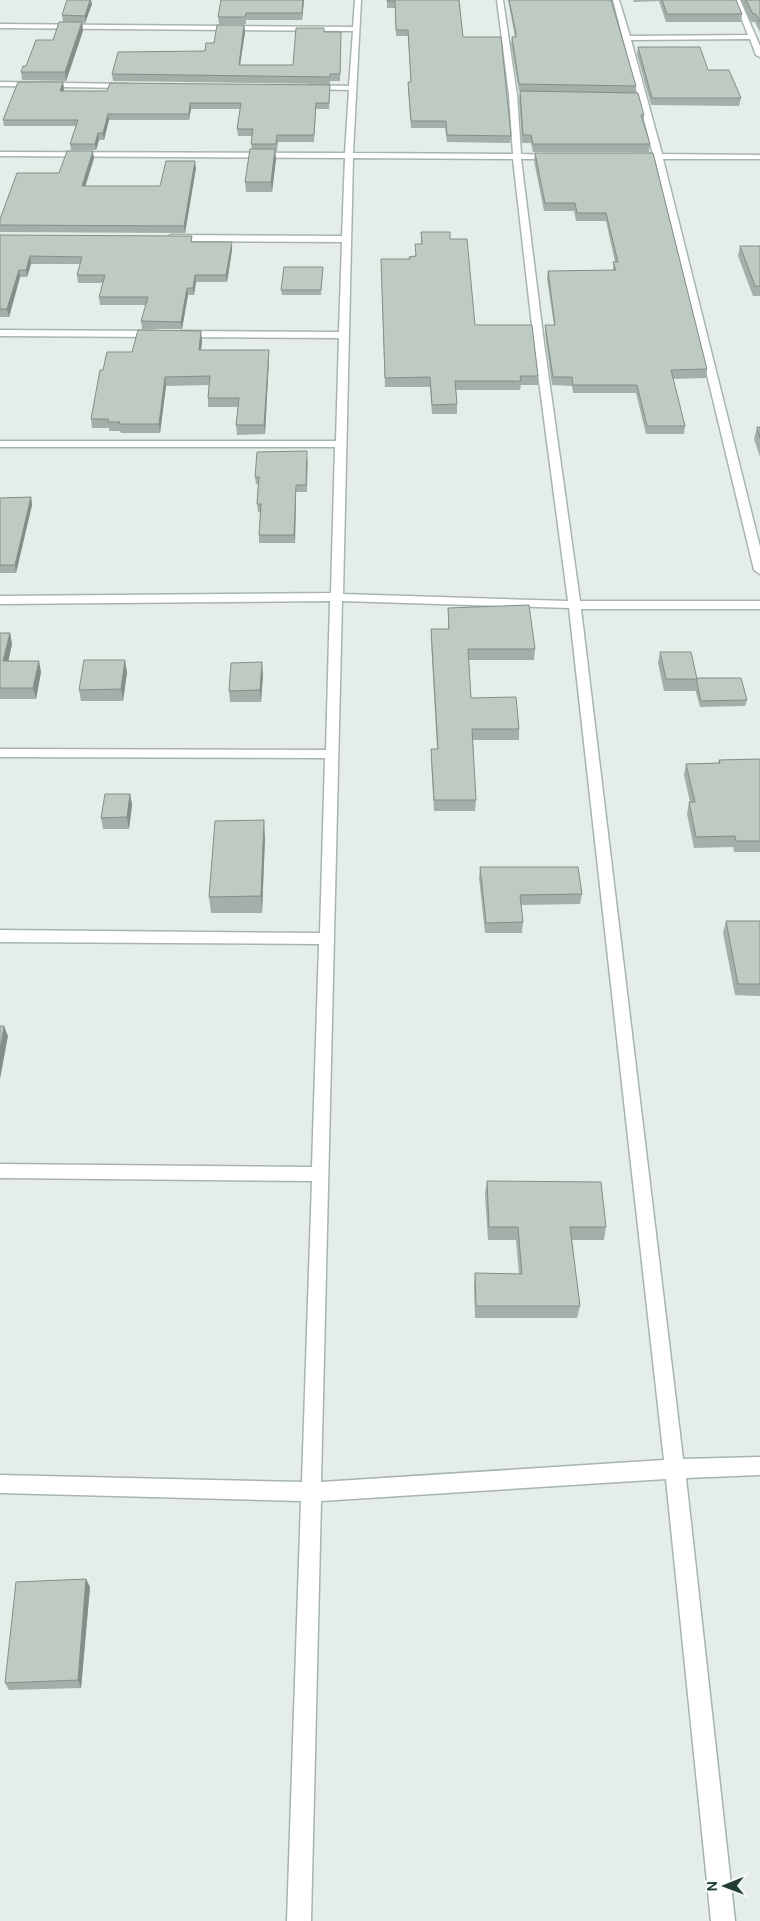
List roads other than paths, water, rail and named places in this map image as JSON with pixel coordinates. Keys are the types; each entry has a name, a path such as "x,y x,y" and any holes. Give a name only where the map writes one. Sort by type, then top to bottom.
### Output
{"street":[{"path":"298,1921 349,156 358,0"},
{"path":"500,0 518,95 516,156 539,343 575,605 675,1469 723,1921"},
{"path":"616,0 628,38 636,97 658,156 760,570"},
{"path":"737,0 760,55"},
{"path":"0,26 356,29"},
{"path":"628,38 752,37"},
{"path":"0,84 137,86"},
{"path":"304,87 353,88"},
{"path":"0,154 564,156"},
{"path":"620,156 760,157"},
{"path":"158,238 347,238"},
{"path":"0,333 344,335"},
{"path":"0,444 341,444"},
{"path":"0,600 336,597 575,605 760,605"},
{"path":"0,753 332,754"},
{"path":"0,936 327,939"},
{"path":"0,1171 320,1174"},
{"path":"0,1484 311,1492 675,1469 760,1466"}]}
